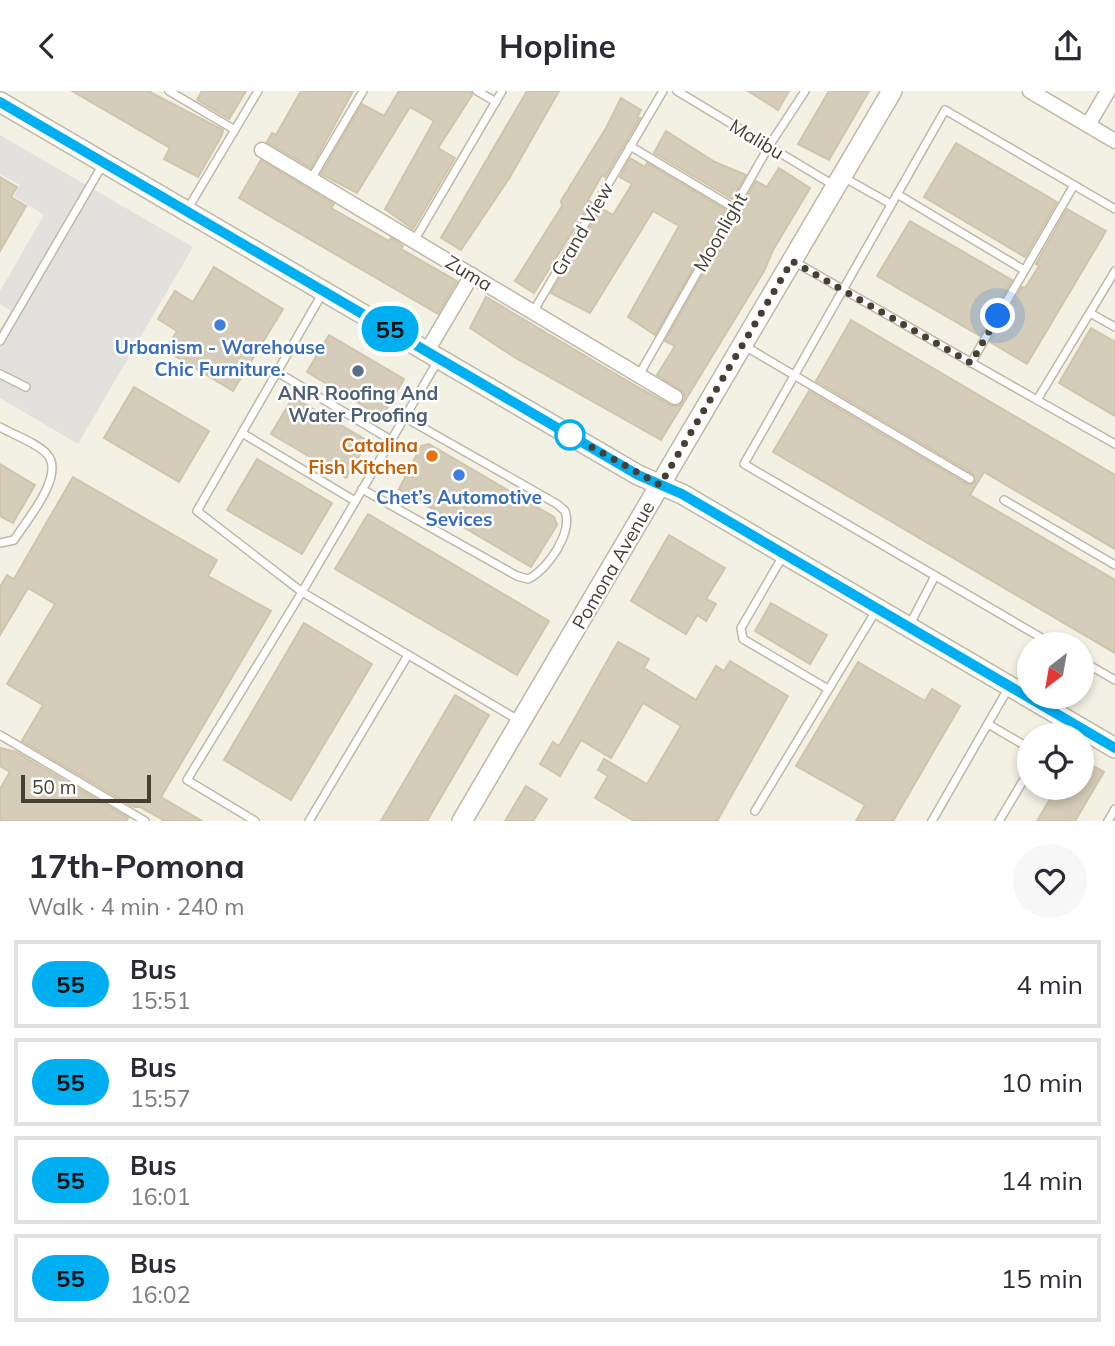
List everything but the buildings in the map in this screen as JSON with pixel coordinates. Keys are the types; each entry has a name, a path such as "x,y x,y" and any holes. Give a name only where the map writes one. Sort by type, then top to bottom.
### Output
{"street":[{"name":"Pomona Avenue","path":"462,821 892,91"},
{"path":"1030,91 1115,141"},
{"path":"1088,125 1108,91"},
{"path":"0,102 638,475 682,494 1115,748"},
{"name":"Zuma","path":"262,150 675,397"},
{"path":"433,354 472,275"}],"lane":[{"path":"169,91 235,130"},
{"path":"186,211 258,91"},
{"path":"312,179 363,91"},
{"path":"477,91 496,102"},
{"path":"414,241 502,91"},
{"name":"Grand View","path":"533,312 663,91"},
{"name":"Malibu","path":"677,91 769,146 891,204"},
{"name":"Moonlight","path":"638,375 769,146 805,91"},
{"path":"1031,632 744,464 945,110 1115,209"},
{"path":"630,146 734,208"},
{"path":"0,341 103,163"},
{"path":"971,363 1073,185"},
{"path":"897,194 1024,269"},
{"path":"792,261 1115,444"},
{"path":"1037,400 1115,271"},
{"path":"324,290 197,512 302,592 521,721"},
{"path":"1090,313 1115,327"},
{"path":"743,345 970,479"},
{"path":"255,821 187,780 391,440 433,354"},
{"path":"277,372 391,440"},
{"path":"0,374 26,387"},
{"path":"362,489 517,576 528,579 545,567 567,529 565,511 404,417"},
{"path":"0,427 47,454 53,468 49,487 14,540 0,543"},
{"path":"242,433 355,501"},
{"path":"1004,500 1115,565"},
{"path":"784,554 741,628 743,639 828,689"},
{"path":"908,627 935,576"},
{"path":"755,811 878,609"},
{"path":"309,821 408,655"},
{"path":"1094,668 1115,680"},
{"path":"932,821 1010,687"},
{"path":"988,724 1017,741"},
{"path":"0,735 145,821"},
{"path":"999,821 1017,791"},
{"path":"1108,821 1115,809"}],"shaded area":[{"path":"0,135 193,247 78,444 0,398 0,329 11,311 0,304 0,291 44,215 14,196 20,185 0,174"}],"bus line":[{"name":"55","path":"0,102 638,475 682,494 1115,748"}],"place":[{"name":"Urbanism - Warehouse Chic Furniture.","path":"220,325"},
{"name":"ANR Roofing And Water Proofing","path":"358,371"},
{"name":"Catalina Fish Kitchen","path":"432,456"},
{"name":"Chet’s Automotive Sevices","path":"459,475"}],"route":[{"path":"570,435 660,485 792,261 971,363 998,316"}]}
